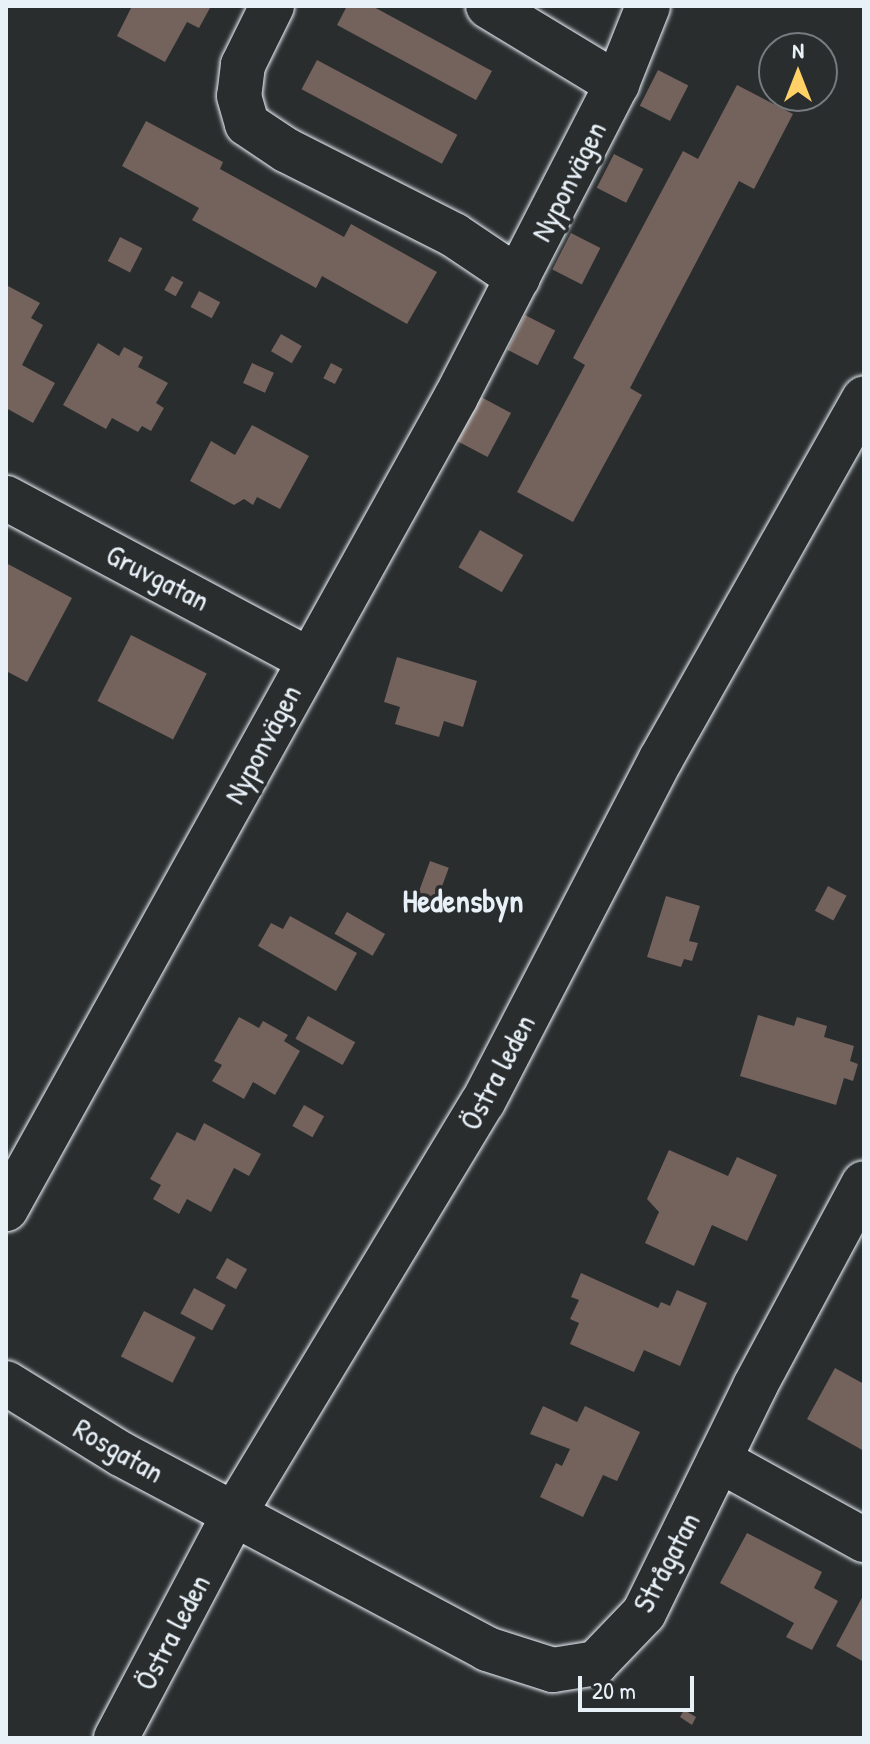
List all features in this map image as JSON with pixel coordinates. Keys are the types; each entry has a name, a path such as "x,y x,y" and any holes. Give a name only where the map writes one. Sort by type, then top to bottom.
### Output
{"street":[{"name":"Nyponvägen","path":"272,6 243,65 239,96 247,124 286,150 454,235 518,278"},
{"name":"Nyponvägen","path":"488,6 617,84"},
{"name":"Nyponvägen","path":"6,1209 518,278 617,84 648,6"},
{"name":"Östra leden","path":"116,1738 234,1514 483,1102 661,759 864,398"},
{"name":"Gruvgatan","path":"6,498 308,659"},
{"name":"Strågatan","path":"234,1514 487,1649 553,1670 596,1663 644,1613 719,1460 864,1183"},
{"name":"Rosgatan","path":"6,1383 121,1454 234,1514"},
{"path":"719,1460 864,1540"}],"building":[{"path":"132,6 211,6 199,28 187,22 165,62 117,36"},
{"path":"347,6 372,6 492,71 476,100 337,25"},
{"path":"317,60 457,135 442,164 302,89"},
{"path":"658,70 688,85 670,121 640,106"},
{"path":"737,85 758,96 758,112 793,114 754,189 739,181 630,388 642,395 573,522 517,492 585,365 573,358 683,151 698,159"},
{"path":"146,121 223,162 220,169 344,237 351,224 437,272 407,324 322,276 316,288 192,220 199,208 122,166"},
{"path":"614,154 643,169 626,203 597,188"},
{"path":"571,233 600,248 582,285 552,270"},
{"path":"120,237 142,248 130,272 108,261"},
{"path":"172,276 183,282 176,296 164,290"},
{"path":"6,285 40,303 31,318 43,325 22,365 55,383 33,423 6,408"},
{"path":"199,291 220,302 212,318 191,307"},
{"path":"525,315 555,330 538,365 507,350"},
{"path":"281,334 302,346 292,363 271,351"},
{"path":"98,343 119,356 124,347 143,357 138,367 168,383 156,403 164,408 151,431 142,426 138,432 112,418 106,429 63,405"},
{"path":"252,363 274,373 265,393 243,383"},
{"path":"331,363 343,369 335,384 323,378"},
{"path":"481,397 511,413 488,457 458,441"},
{"path":"252,425 309,456 280,509 257,497 253,505 244,499 234,505 190,481 211,441 235,455"},
{"path":"480,530 523,555 502,592 458,567"},
{"path":"6,563 72,598 27,682 6,671"},
{"path":"131,635 207,674 173,740 97,701"},
{"path":"397,657 477,681 463,727 444,721 439,737 395,724 400,707 384,702"},
{"path":"430,861 449,868 436,904 417,897"},
{"path":"828,886 847,896 833,921 815,911"},
{"path":"666,896 700,906 689,941 698,943 692,961 684,959 681,967 647,957"},
{"path":"347,912 385,934 373,956 334,934"},
{"path":"290,916 357,953 336,991 258,946 271,923 283,929"},
{"path":"758,1015 794,1026 797,1017 827,1026 824,1037 854,1046 850,1061 858,1064 853,1081 844,1078 836,1105 740,1076"},
{"path":"308,1016 355,1042 343,1065 295,1039"},
{"path":"239,1017 259,1028 263,1021 288,1035 284,1041 300,1051 275,1095 253,1082 244,1099 212,1081 222,1065 214,1061"},
{"path":"304,1105 324,1116 312,1137 292,1126"},
{"path":"204,1123 261,1154 249,1176 234,1168 211,1212 187,1199 179,1214 153,1199 161,1185 150,1179 177,1132 195,1141"},
{"path":"669,1150 728,1176 737,1157 777,1175 747,1241 712,1225 694,1266 645,1243 659,1212 647,1199"},
{"path":"227,1258 247,1269 236,1289 216,1278"},
{"path":"581,1273 658,1308 661,1302 670,1306 677,1290 707,1303 680,1366 644,1350 634,1372 570,1344 579,1323 570,1319 579,1300 571,1297"},
{"path":"194,1288 226,1305 212,1331 180,1314"},
{"path":"144,1311 196,1337 173,1383 121,1356"},
{"path":"835,1368 864,1384 864,1451 807,1419"},
{"path":"543,1406 577,1422 585,1406 640,1432 617,1481 603,1475 583,1517 540,1497 556,1463 562,1466 570,1449 530,1434"},
{"path":"747,1533 822,1572 814,1588 838,1601 812,1650 786,1637 794,1623 720,1583"},
{"path":"864,1594 864,1662 836,1646"},
{"path":"684,1710 696,1717 692,1725 680,1717"}],"district":[{"name":"Hedensbyn","path":"463,901"}]}
